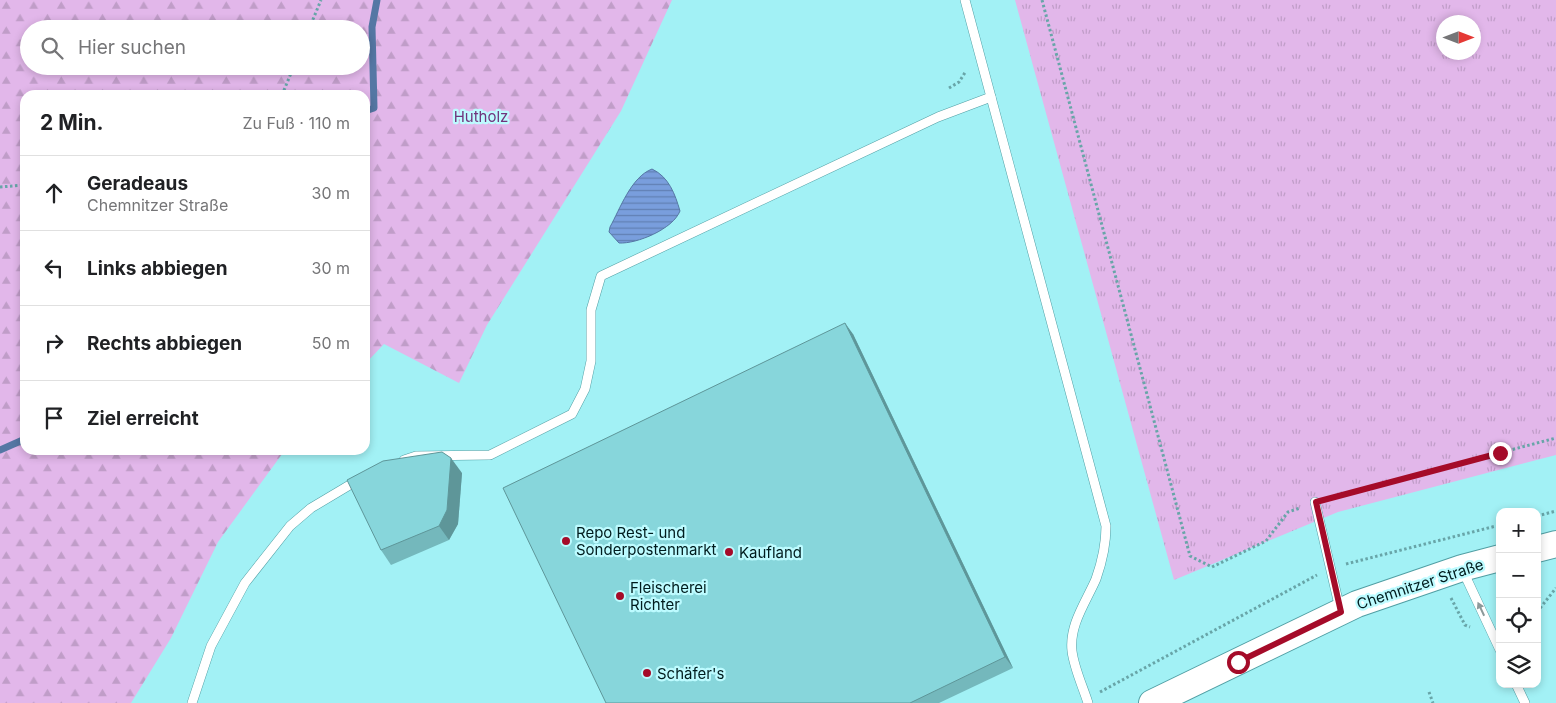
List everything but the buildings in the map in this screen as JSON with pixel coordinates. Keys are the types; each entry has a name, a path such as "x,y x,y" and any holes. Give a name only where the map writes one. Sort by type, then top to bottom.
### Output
{"street":[{"path":"1541,548 1556,544"},
{"name":"Chemnitzer Straße","path":"1152,703 1357,604 1462,568 1496,559"}],"lane":[{"path":"965,0 1106,526 1106,546 1096,578 1076,620 1072,636 1072,652 1087,701"},
{"path":"399,461 416,456 490,455 572,414 585,389 591,361 591,310 601,276 938,117 991,97"},
{"path":"192,703 215,637 245,583 273,546 290,526 311,508 366,476"},
{"path":"1316,502 1341,612"},
{"path":"1462,568 1497,643"},
{"path":"1518,688 1525,703"}],"path":[{"path":"313,20 321,0"},
{"path":"1042,0 1190,556 1212,567 1266,541 1288,512 1316,502 1556,438"},
{"path":"284,90 290,75"},
{"path":"0,187 20,185"},
{"path":"1541,515 1556,511"},
{"path":"1087,701 1331,567 1496,526"},
{"path":"1541,607 1556,588"},
{"path":"1429,692 1433,703"}],"green space":[{"name":"Hutholz","path":"0,0 672,0 621,111 487,325 459,383 384,344 370,359 370,90 20,90 20,455 281,455 218,542 171,638 131,703 0,703"},
{"path":"1015,0 1556,0 1556,455 1338,512 1174,580"}],"water":[{"path":"652,169 667,181 680,211 670,224 654,234 635,241 619,243 609,232 610,227 632,186"}],"waterway":[{"path":"370,109 374,108 372,27 377,0"},
{"path":"0,450 20,441"}],"place":[{"name":"Repo Rest- und Sonderpostenmarkt","path":"566,541"},
{"name":"Kaufland","path":"729,552"},
{"name":"Fleischerei Richter","path":"620,596"},
{"name":"Schäfer's","path":"647,673"}],"route":[{"path":"1238,662 1341,612 1316,502 1500,453"}]}
